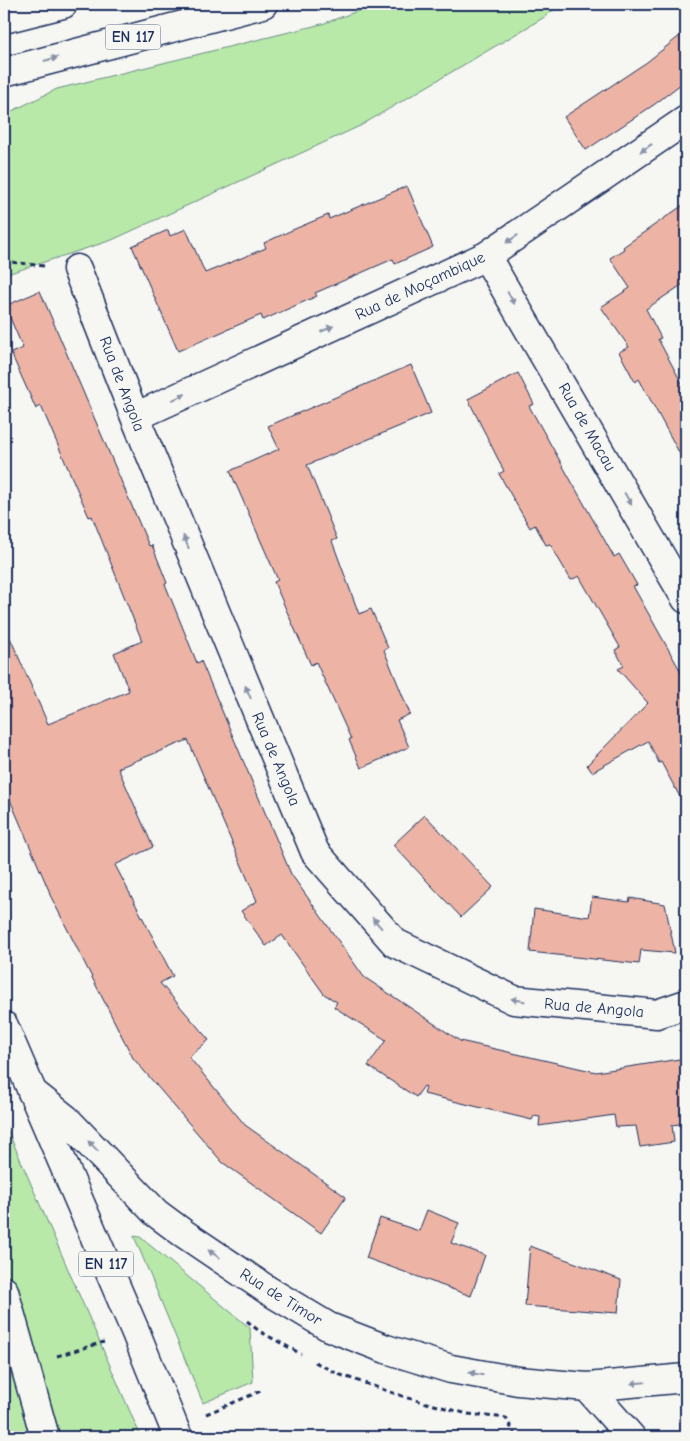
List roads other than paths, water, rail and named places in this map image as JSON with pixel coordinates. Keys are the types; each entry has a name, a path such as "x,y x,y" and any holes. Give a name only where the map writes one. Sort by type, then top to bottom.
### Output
{"street":[{"path":"4,19 62,4"},
{"name":"EN 117","path":"4,72 263,4"},
{"name":"Rua de Moçambique","path":"134,417 486,256 686,120"},
{"name":"Rua de Macau","path":"486,256 686,599"},
{"name":"Rua de Angola","path":"77,269 134,417 314,852 395,944 514,1000 657,1014 686,1004"},
{"name":"EN 117","path":"4,1026 136,1333 178,1437"},
{"name":"Rua de Timor","path":"32,1092 66,1119 156,1213 183,1234 269,1291 329,1327 451,1370 518,1381 587,1387 686,1378"},
{"path":"4,1291 45,1437"},
{"path":"587,1387 631,1437"}]}
